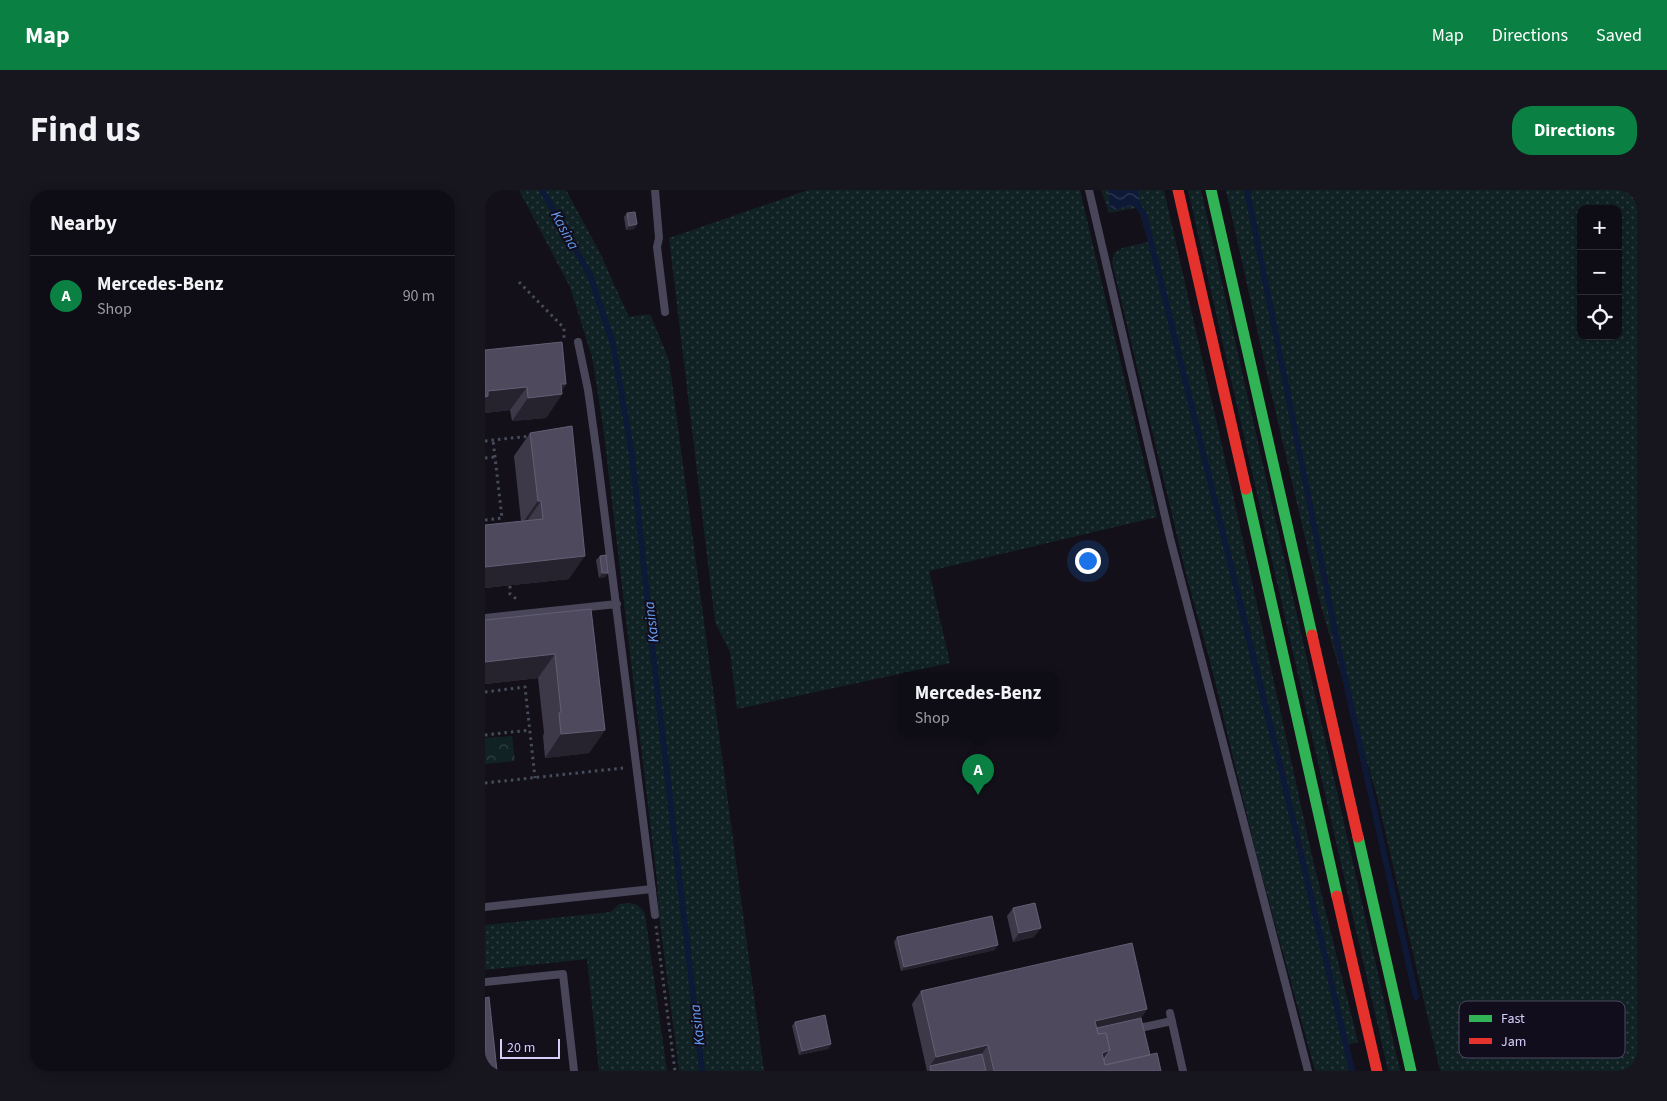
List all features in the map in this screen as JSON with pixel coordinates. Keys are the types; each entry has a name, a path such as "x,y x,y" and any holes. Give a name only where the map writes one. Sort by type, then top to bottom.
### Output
{"highway":[{"path":"1178,190 1377,1071"},
{"path":"1211,190 1411,1069"}],"lane":[{"path":"655,190 659,238 657,247 665,312"},
{"path":"1089,190 1170,538 1309,1071"},
{"path":"578,342 588,390 617,604 655,915"},
{"path":"485,618 617,604"},
{"path":"485,907 652,889"},
{"path":"485,982 563,974 574,1071"},
{"path":"1170,1013 1183,1071"},
{"path":"1135,1039 1133,1030 1172,1021"}],"path":[{"path":"519,282 564,328 565,348 580,351"},
{"path":"485,441 539,435"},
{"path":"493,440 503,527"},
{"path":"485,458 495,457"},
{"path":"485,520 502,518"},
{"path":"510,586 511,594"},
{"path":"485,692 525,687 535,778"},
{"path":"485,735 530,730"},
{"path":"485,783 637,766"},
{"path":"655,915 675,1071"}],"green space":[{"path":"519,190 566,190 600,253 629,317 650,314 669,360 764,1071 679,1071 659,915 657,881 603,426 592,357 570,287"},
{"path":"808,190 1080,190 1157,517 929,571 950,663 908,672 898,672 898,674 737,709 730,652 715,622 669,238"},
{"path":"1101,190 1164,190 1312,856 1358,1042 1344,1046 1349,1071 1315,1071 1257,857 1210,661 1188,582 1112,262 1114,253 1122,248 1148,242 1140,213 1136,208 1109,213"},
{"path":"1188,190 1201,190 1400,1071 1388,1071"},
{"path":"1226,190 1637,190 1637,1071 1440,1071 1377,796 1322,610"},
{"path":"512,736 515,761 485,764 485,738"},
{"path":"628,903 638,906 645,914 667,1071 599,1071 587,959 485,970 485,925 611,912 619,904"}],"water":[{"path":"1108,190 1138,190 1141,204 1111,210"}],"building":[{"path":"635,212 637,224 629,226 627,213"},
{"path":"562,342 566,384 561,384 562,394 528,398 527,387 488,391 488,396 485,397 485,350"},
{"path":"572,426 585,556 485,567 485,525 543,519 541,501 538,501 530,433"},
{"path":"606,555 608,573 602,573 600,556"},
{"path":"591,609 605,730 561,734 559,713 561,712 555,654 485,662 485,620"},
{"path":"1035,903 1041,928 1019,933 1013,908"},
{"path":"992,916 998,945 904,967 897,937"},
{"path":"1132,943 1147,1009 1095,1021 1098,1034 1106,1033 1110,1050 1102,1053 1105,1065 1157,1053 1161,1071 994,1071 988,1045 936,1057 921,991"},
{"path":"489,997 497,1071 485,1071 485,998"},
{"path":"825,1015 831,1044 802,1051 795,1022"},
{"path":"1141,1018 1150,1055 1105,1065 1104,1059 1110,1050 1106,1033 1098,1034 1097,1028"},
{"path":"982,1054 986,1071 931,1071 930,1066"}],"waterway":[{"name":"Kasina","path":"542,190 590,275 613,344 632,455 655,671 702,1071"},
{"path":"1247,190 1339,651 1416,997"},
{"path":"1137,205 1144,214 1155,258 1282,773 1352,1071"}],"traffic: fast":[{"path":"1211,190 1312,635"},
{"path":"1246,489 1337,896"},
{"path":"1358,837 1411,1071"}],"traffic: jam":[{"path":"1178,190 1246,489"},
{"path":"1312,635 1358,837"},
{"path":"1337,896 1377,1071"}],"place":[{"name":"Mercedes-Benz","path":"978,795"}]}
